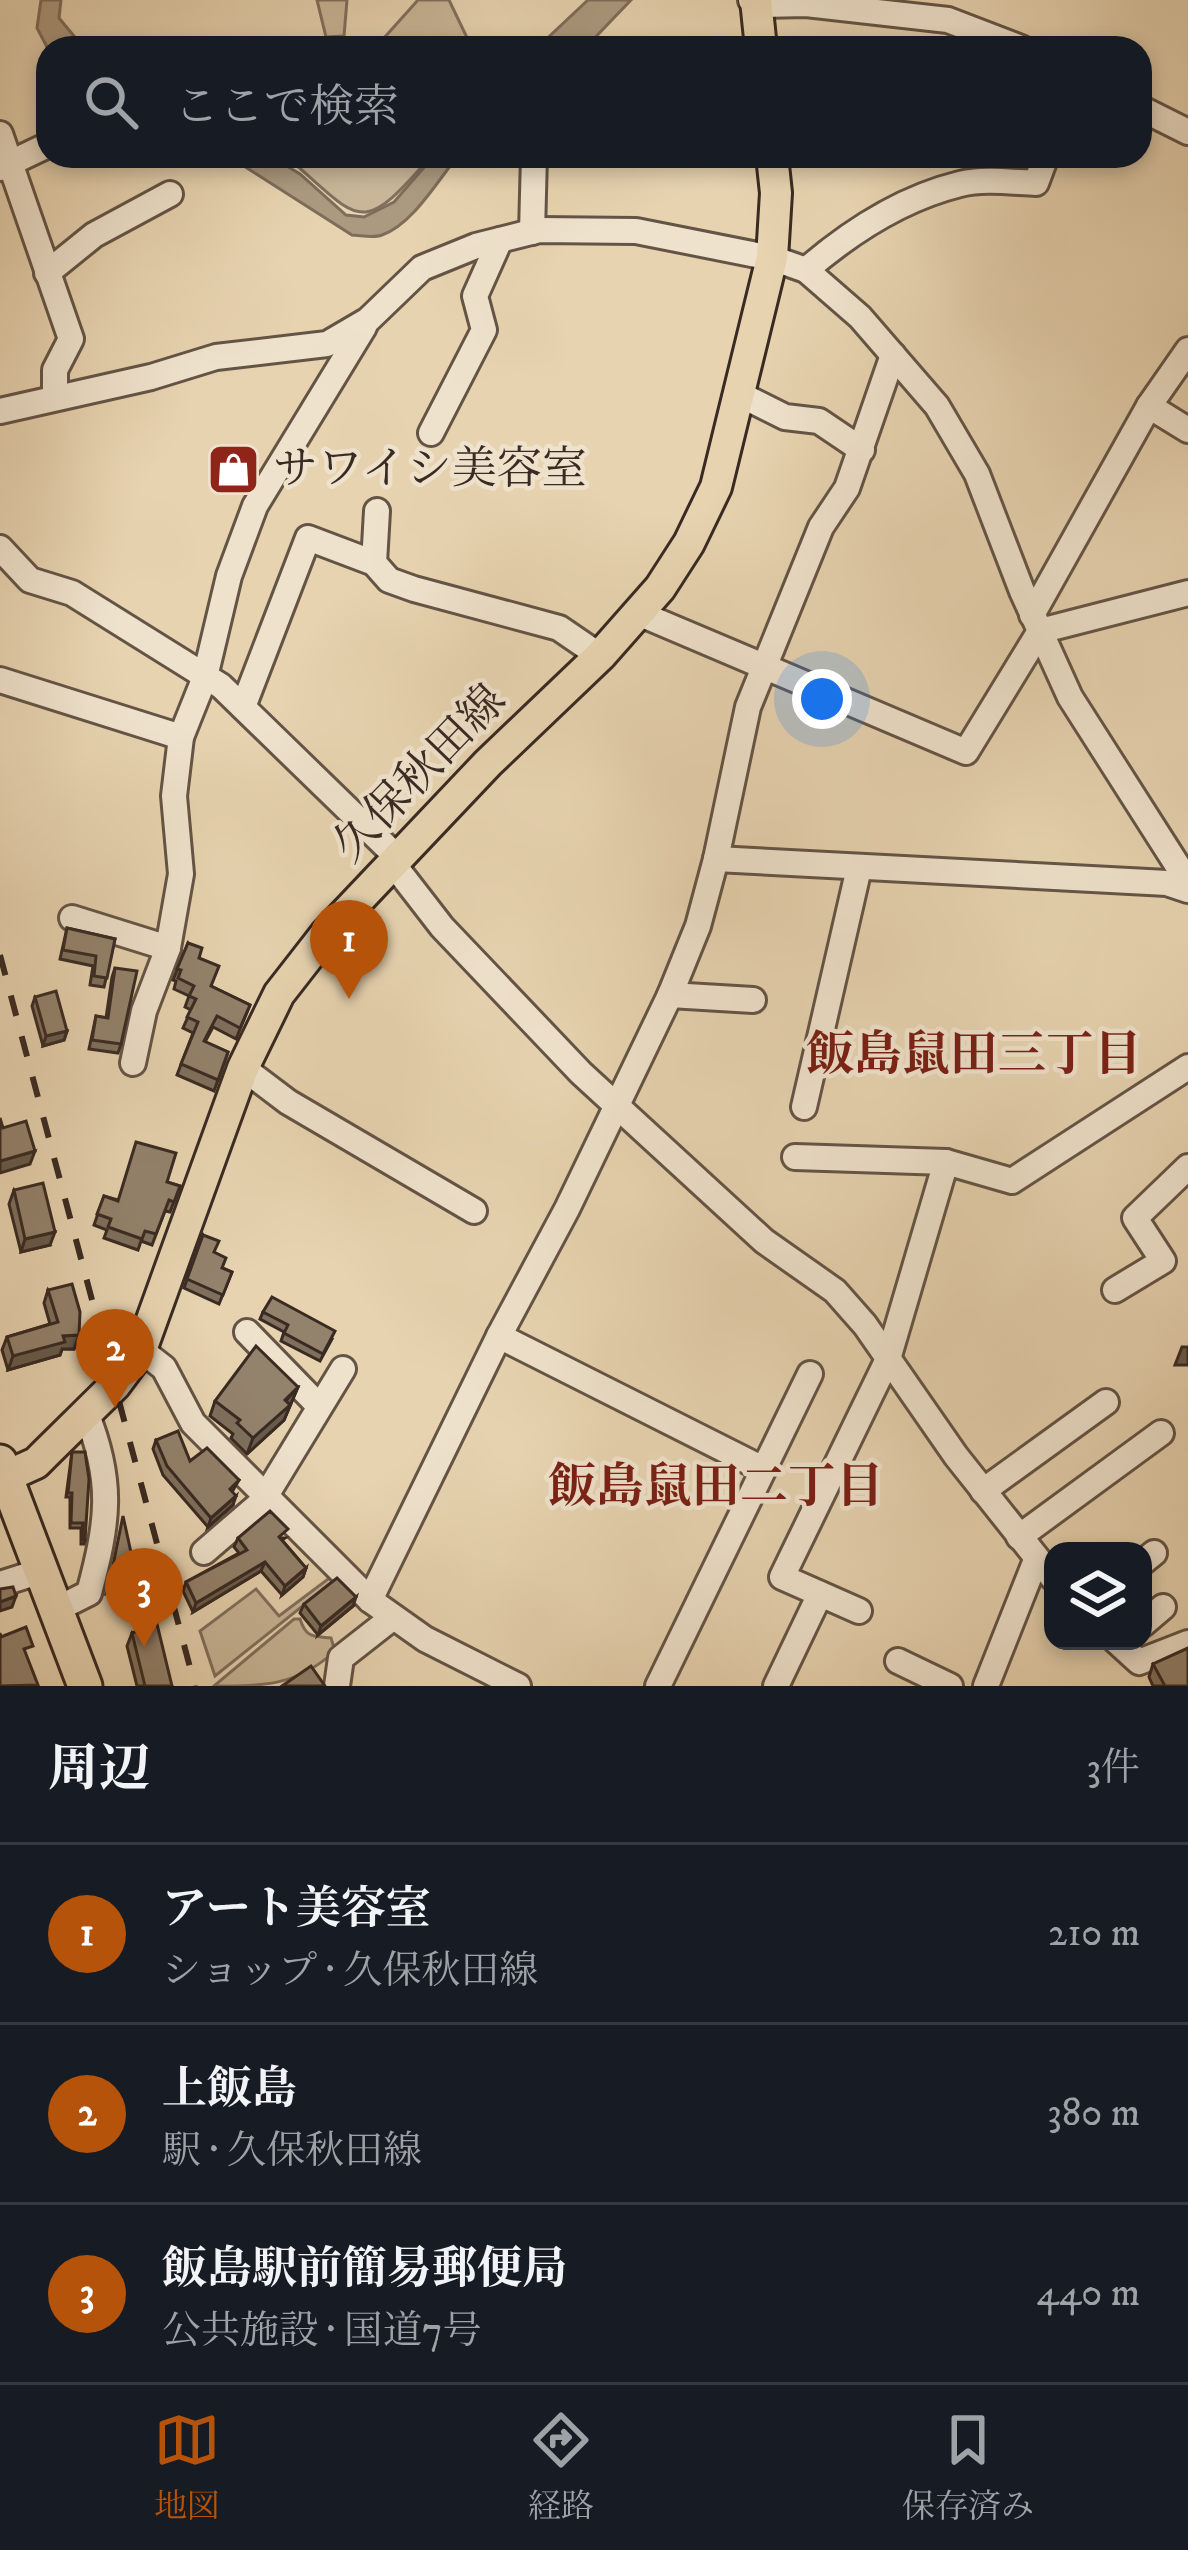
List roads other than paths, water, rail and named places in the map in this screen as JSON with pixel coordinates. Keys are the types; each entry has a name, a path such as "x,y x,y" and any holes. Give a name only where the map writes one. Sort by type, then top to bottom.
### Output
{"highway":[{"path":"3,1470 85,1686"}],"main road":[{"path":"754,2 758,36"},
{"name":"久保秋田線","path":"3,1470 36,1463 141,1350 243,1069 279,994 325,935 488,764 600,656 660,588 698,525 716,487 772,258 773,168"}],"street":[{"path":"754,2 948,20 990,36"},
{"path":"0,134 4,167 71,339 56,370 56,398"},
{"path":"4,167 36,151"},
{"path":"532,232 534,168"},
{"path":"806,270 840,240 914,200 964,182 1036,182 1041,168"},
{"path":"47,273 94,236 170,194"},
{"path":"0,411 151,377 216,357 327,344 368,320 422,268 532,232 636,231 772,258 806,270 860,317 938,406 977,474 1070,697 1188,886"},
{"path":"431,433 484,331 475,296 500,240"},
{"path":"133,1064 144,1011 168,948 181,874 174,796 181,737 205,676 229,577 255,506 368,320"},
{"path":"638,613 966,752 1149,406 1188,350"},
{"path":"370,1600 670,995 698,926 748,707 821,527 847,488 893,355"},
{"path":"741,395 785,417 819,421 862,450"},
{"path":"1149,406 1188,430"},
{"path":"374,563 377,511"},
{"path":"244,706 308,538 374,563 389,580 414,590 559,628 600,656"},
{"path":"0,548 30,580 72,593 205,676 244,706 397,862 442,927 617,1107 764,1241 835,1291 1044,1569 986,1686"},
{"path":"1036,623 1188,593"},
{"path":"0,680 181,737"},
{"path":"716,859 1188,886"},
{"path":"804,1107 859,868"},
{"path":"73,919 168,948"},
{"path":"670,995 753,1000"},
{"path":"795,1157 946,1162 1012,1181 1188,1067"},
{"path":"243,1069 288,1102 474,1211"},
{"path":"859,1611 782,1577 888,1359 946,1162"},
{"path":"1115,1290 1162,1261 1135,1218 1188,1167"},
{"path":"247,1332 319,1406"},
{"path":"500,1336 764,1469"},
{"path":"141,1350 164,1368 194,1423 370,1600 392,1618 518,1686"},
{"path":"204,1552 262,1502 344,1369"},
{"path":"658,1686 810,1374"},
{"path":"983,1492 1106,1402"},
{"path":"56,1610 89,1593 105,1517 106,1470 86,1413"},
{"path":"1019,1537 1161,1433"},
{"path":"0,1584 40,1571"},
{"path":"776,1686 820,1594"},
{"path":"1152,1616 1163,1607"},
{"path":"337,1686 341,1658 392,1618"},
{"path":"1128,1650 1139,1662 1188,1643"},
{"path":"898,1660 950,1686"}],"railway":[{"path":"0,955 195,1686"}],"place":[{"name":"サワイシ美容室","path":"234,470"},
{"name":"アート美容室","path":"349,999"},
{"name":"上飯島","path":"115,1408"},
{"name":"飯島駅前簡易郵便局","path":"144,1647"}],"district":[{"name":"飯島鼠田三丁目","path":"974,1056"},
{"name":"飯島鼠田二丁目","path":"716,1488"}]}
